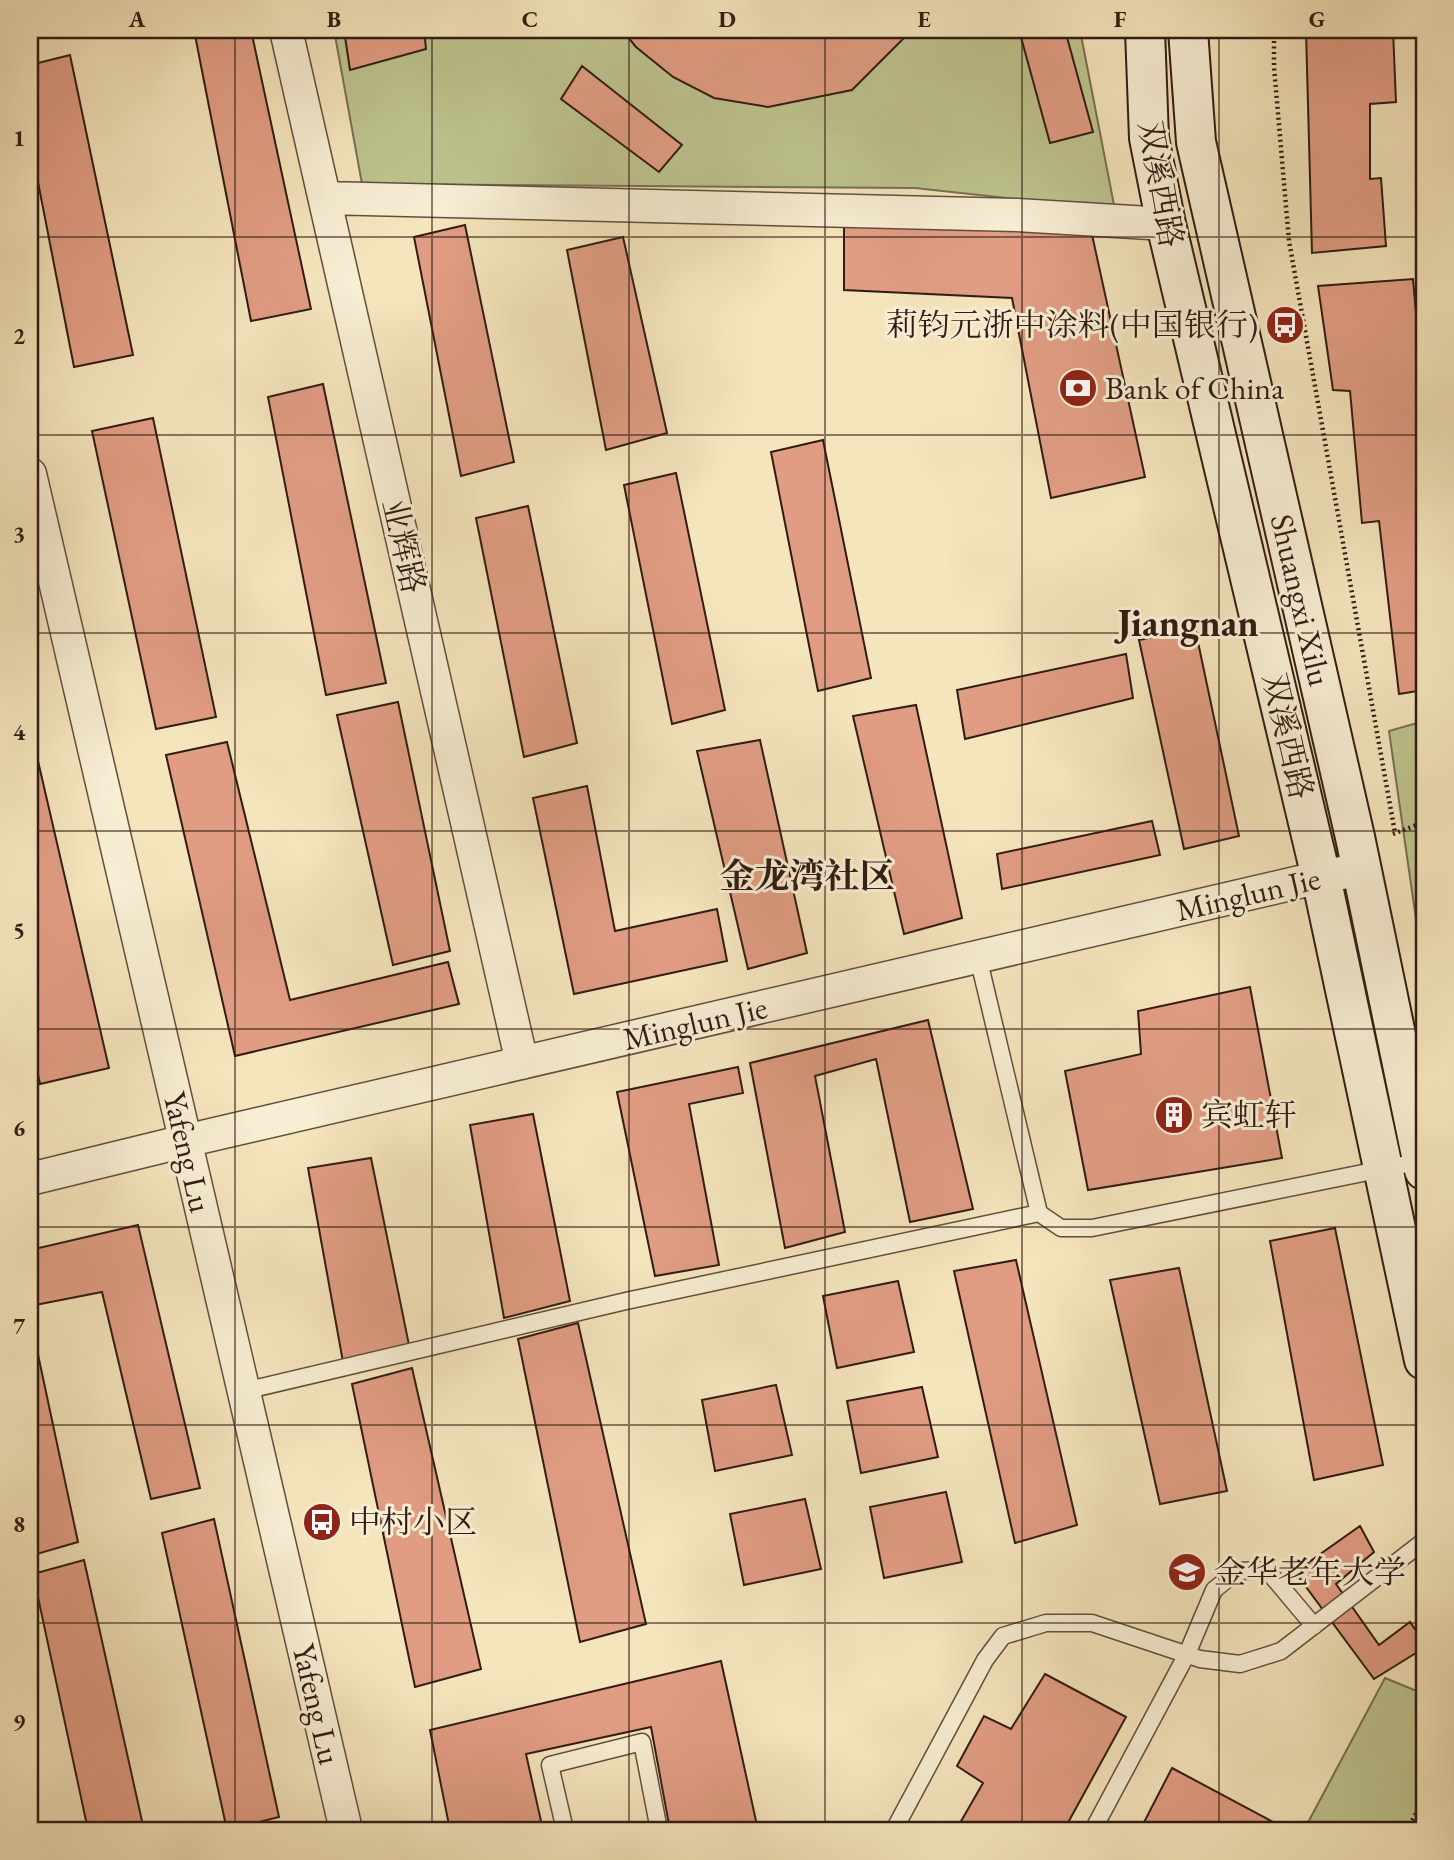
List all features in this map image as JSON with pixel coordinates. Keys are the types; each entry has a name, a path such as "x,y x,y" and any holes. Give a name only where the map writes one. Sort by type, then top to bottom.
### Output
{"main road":[{"name":"双溪西路","path":"1145,30 1149,138 1166,225 1321,877 1424,1360"},
{"name":"Shuangxi Xilu","path":"1188,30 1196,142 1362,869 1423,1166"}],"street":[{"name":"业辉路","path":"286,30 522,1063"},
{"path":"325,198 1017,215 1166,225"},
{"name":"Yafeng Lu","path":"30,474 346,1830"},
{"name":"Minglun Jie","path":"30,1179 1362,869"}],"lane":[{"path":"978,957 1039,1213 1061,1228 1092,1228 1383,1168 1423,1166"},
{"path":"244,1391 626,1301 1039,1213"},
{"path":"894,1830 985,1660 1003,1636 1046,1623 1092,1623 1200,1658 1240,1664 1281,1651 1424,1541"},
{"path":"1093,1830 1187,1654 1214,1590 1237,1571 1267,1570 1314,1626"},
{"path":"565,1830 550,1765 642,1742 659,1830"}],"path":[{"path":"1274,30 1274,67 1289,242 1395,833"},
{"path":"1407,1830 1424,1799"}],"green space":[{"path":"334,30 1080,30 1115,210 915,188 362,184"},
{"path":"1424,721 1424,975 1389,731"},
{"path":"1385,1678 1424,1694 1424,1830 1304,1830"}],"building":[{"path":"194,30 251,30 311,309 251,321"},
{"path":"344,30 424,30 426,49 350,70"},
{"path":"622,30 912,30 852,90 768,107 714,98 673,77 636,47"},
{"path":"1019,30 1065,30 1093,132 1050,143"},
{"path":"1306,30 1393,30 1396,102 1370,104 1370,179 1381,178 1386,246 1312,253"},
{"path":"70,55 133,355 74,367 30,141 30,65"},
{"path":"582,66 682,145 659,172 561,99"},
{"name":"Bank of China","path":"844,223 1091,230 1145,477 1051,498 1012,298 844,290"},
{"path":"465,225 514,462 461,476 414,237"},
{"path":"623,237 667,433 606,450 567,250"},
{"path":"1413,279 1421,370 1424,370 1424,690 1399,694 1379,521 1362,523 1350,391 1333,390 1318,286"},
{"path":"323,384 386,683 326,695 268,397"},
{"path":"153,418 216,717 156,729 92,431"},
{"path":"823,440 871,678 818,691 771,452"},
{"path":"676,473 725,710 672,724 624,485"},
{"path":"528,506 577,743 524,757 476,518"},
{"path":"1195,628 1239,836 1184,849 1139,640"},
{"path":"1126,654 1133,698 965,739 957,690"},
{"path":"398,702 450,951 393,965 337,715"},
{"path":"916,705 962,918 904,934 853,716"},
{"path":"760,740 807,953 748,969 697,751"},
{"path":"227,742 290,1000 448,962 459,1004 235,1056 166,755"},
{"path":"38,761 109,1068 40,1084 30,1037 30,763"},
{"path":"587,786 615,931 717,909 727,961 574,994 533,798"},
{"path":"1152,821 1160,855 1002,889 997,854"},
{"name":"宾虹轩","path":"1250,987 1282,1158 1088,1190 1065,1071 1141,1054 1138,1011"},
{"path":"928,1020 973,1209 910,1222 876,1059 815,1076 845,1232 785,1248 750,1063"},
{"path":"738,1067 743,1093 689,1104 719,1265 655,1276 617,1092"},
{"path":"533,1114 570,1301 504,1318 470,1125"},
{"path":"371,1158 409,1345 343,1362 308,1168"},
{"path":"138,1225 200,1488 151,1499 102,1292 30,1306 30,1250"},
{"path":"1335,1228 1383,1465 1314,1480 1270,1241"},
{"path":"1016,1260 1077,1525 1015,1543 954,1271"},
{"path":"1179,1268 1227,1491 1160,1504 1110,1280"},
{"path":"898,1281 914,1352 837,1368 823,1296"},
{"path":"30,1317 78,1542 30,1556"},
{"path":"578,1323 646,1624 580,1642 518,1339"},
{"path":"412,1368 481,1669 415,1687 352,1384"},
{"path":"776,1385 792,1455 715,1471 702,1400"},
{"path":"922,1387 938,1457 861,1473 847,1401"},
{"path":"946,1492 962,1562 884,1578 870,1507"},
{"path":"805,1499 821,1569 744,1585 730,1514"},
{"path":"214,1519 279,1817 227,1830 162,1533"},
{"path":"1360,1526 1374,1552 1336,1584 1379,1645 1410,1622 1424,1642 1424,1648 1374,1679 1295,1572"},
{"path":"84,1560 144,1830 88,1830 33,1574"},
{"path":"721,1661 758,1830 670,1830 651,1727 526,1754 543,1830 450,1830 430,1730"},
{"path":"1045,1674 1126,1717 1064,1830 956,1830 983,1783 957,1766 984,1716 1011,1729"},
{"path":"1172,1768 1277,1824 1274,1830 1140,1830"}],"place":[{"name":"莉钧元浙中涂料(中国银行)","path":"1285,325"},
{"name":"Bank of China","path":"1078,388"},
{"name":"宾虹轩","path":"1174,1115"},
{"name":"中村小区","path":"322,1522"},
{"name":"金华老年大学","path":"1187,1572"}],"district":[{"name":"Jiangnan","path":"1188,623"},
{"name":"金龙湾社区","path":"807,876"}]}
